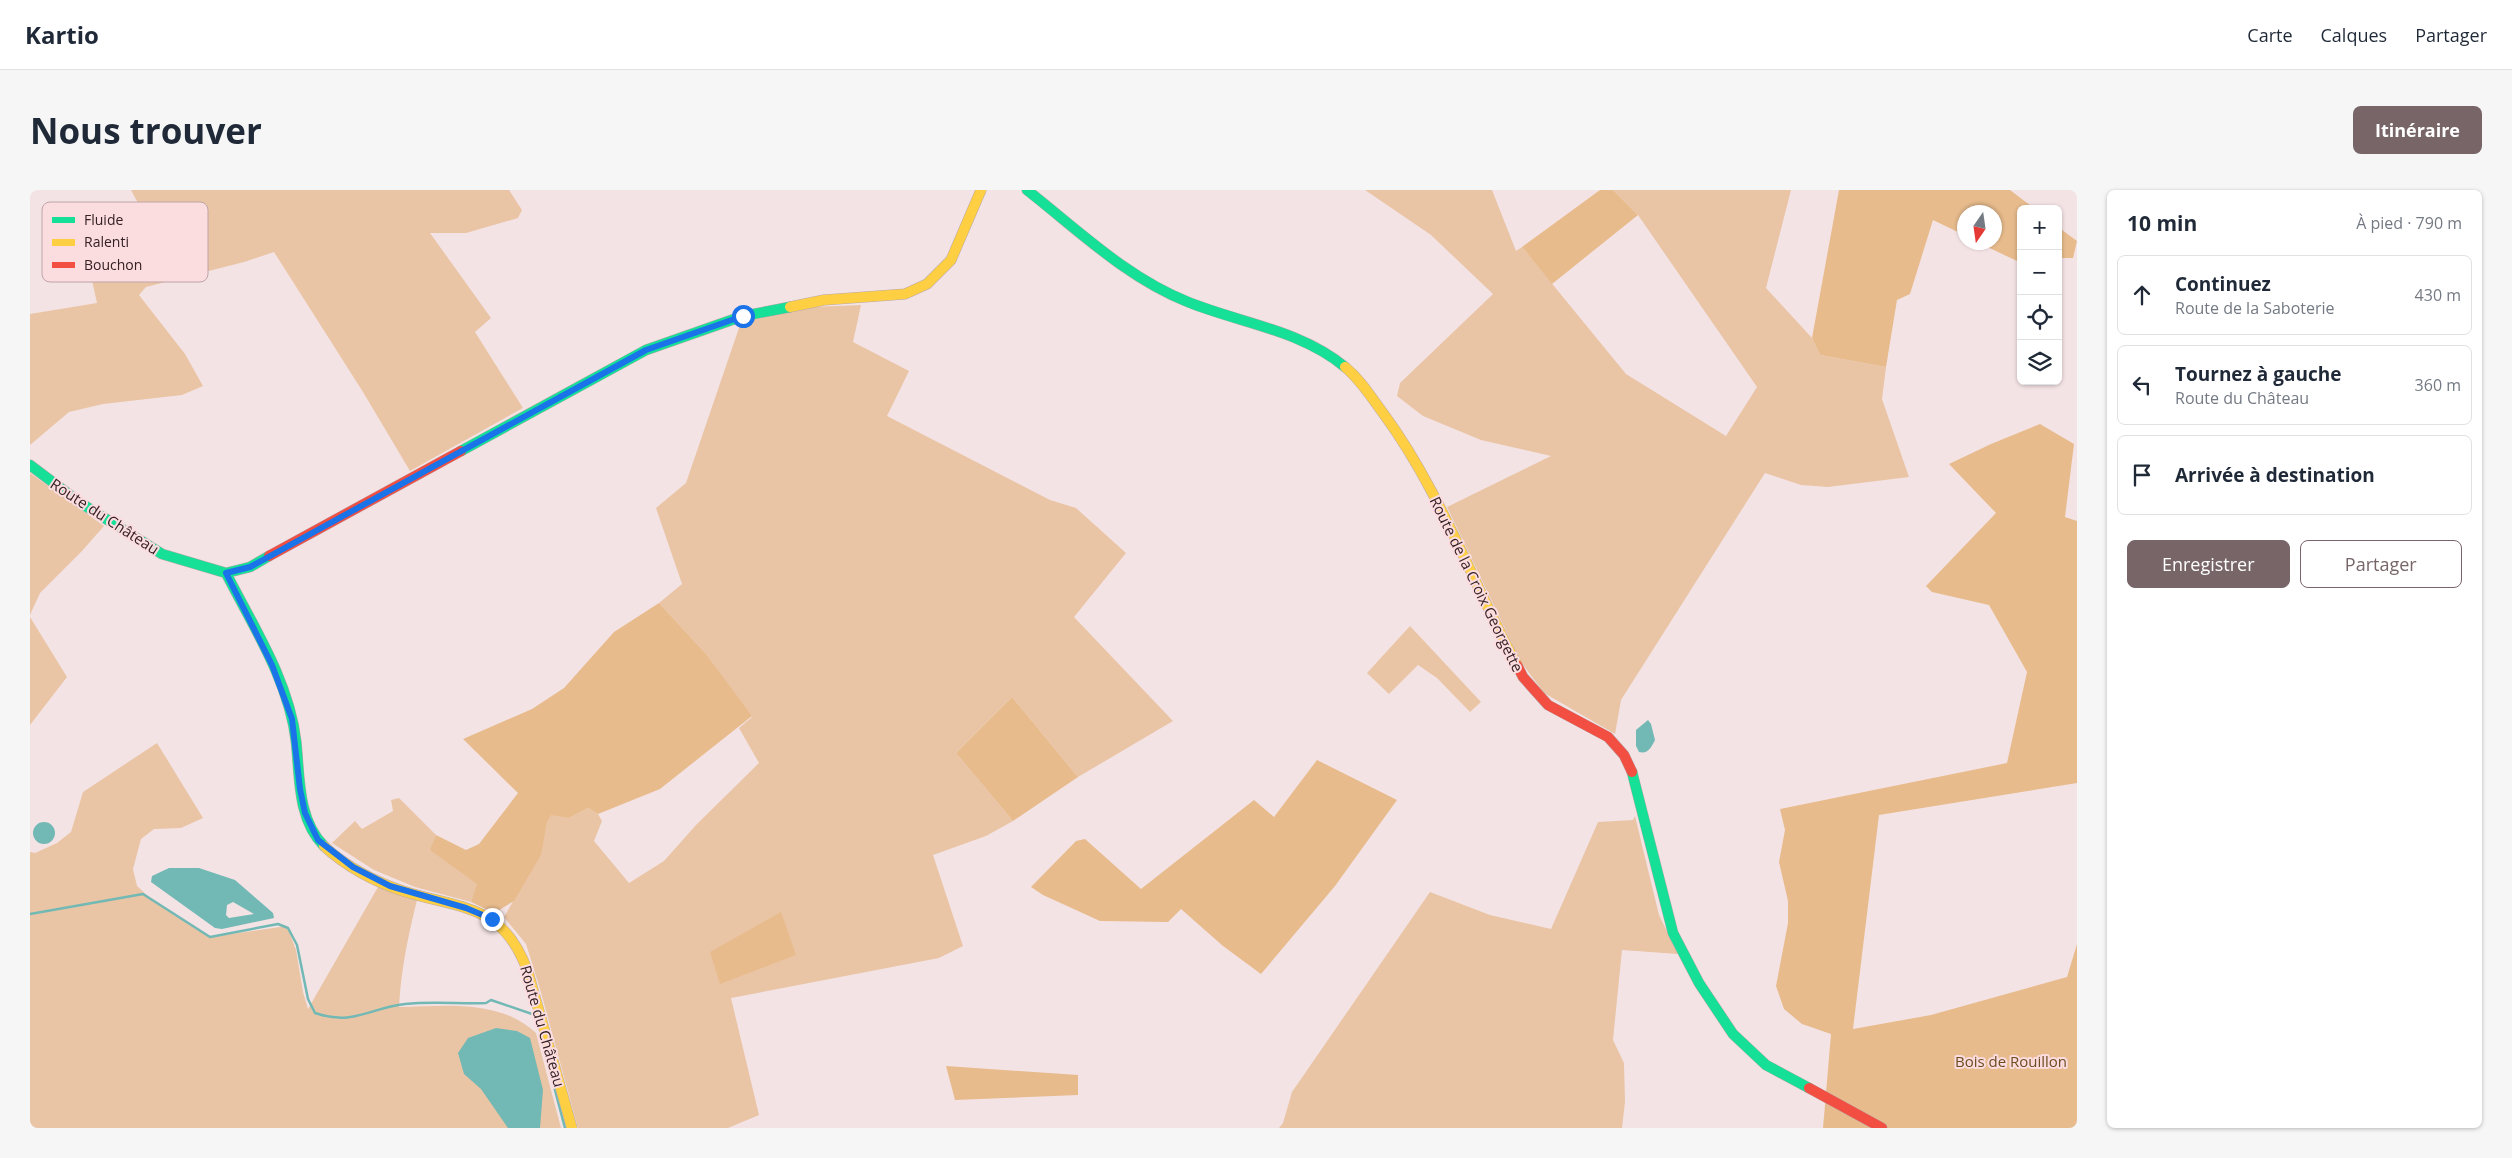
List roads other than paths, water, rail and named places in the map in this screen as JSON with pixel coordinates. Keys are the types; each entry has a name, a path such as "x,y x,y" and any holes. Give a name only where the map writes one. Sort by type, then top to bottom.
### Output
{"street":[{"path":"226,573 250,567 646,350 743,316 824,300 905,294 927,284 951,260 981,190"},
{"name":"Route de la Croix Georgette","path":"1027,190 1132,273 1187,302 1310,344 1338,361 1356,376 1406,444 1438,504 1492,621 1523,677 1548,705 1608,737 1624,755 1635,780 1673,933 1698,983 1733,1034 1766,1065 1882,1128"},
{"name":"Route du Château","path":"30,465 79,502 162,554 226,573 272,665 292,719 300,789 305,813 318,840 353,867 390,886 466,908 492,919 508,932 524,961 572,1128"}],"water":[{"path":"1648,720 1651,724 1655,740 1647,751 1639,752 1636,746 1636,730"},
{"path":"40,822 48,822 55,829 55,837 48,844 40,844 33,837 33,829"},
{"path":"169,868 199,868 235,880 273,913 274,918 222,929 215,928 151,882 152,876","holes":["233,902 254,914 229,918 226,915 227,905"]},
{"path":"496,1028 517,1031 530,1038 543,1090 540,1128 508,1128 481,1089 464,1074 458,1053 468,1038"}],"waterway":[{"path":"30,914 143,894 210,937 278,924 288,928 297,945 308,999 315,1013 340,1018 405,1004 486,1003 491,1000 535,1015 536,1018"},
{"path":"541,1037 565,1128"}],"park label":[{"name":"Bois de Rouillon","path":"2011,1061"}]}
